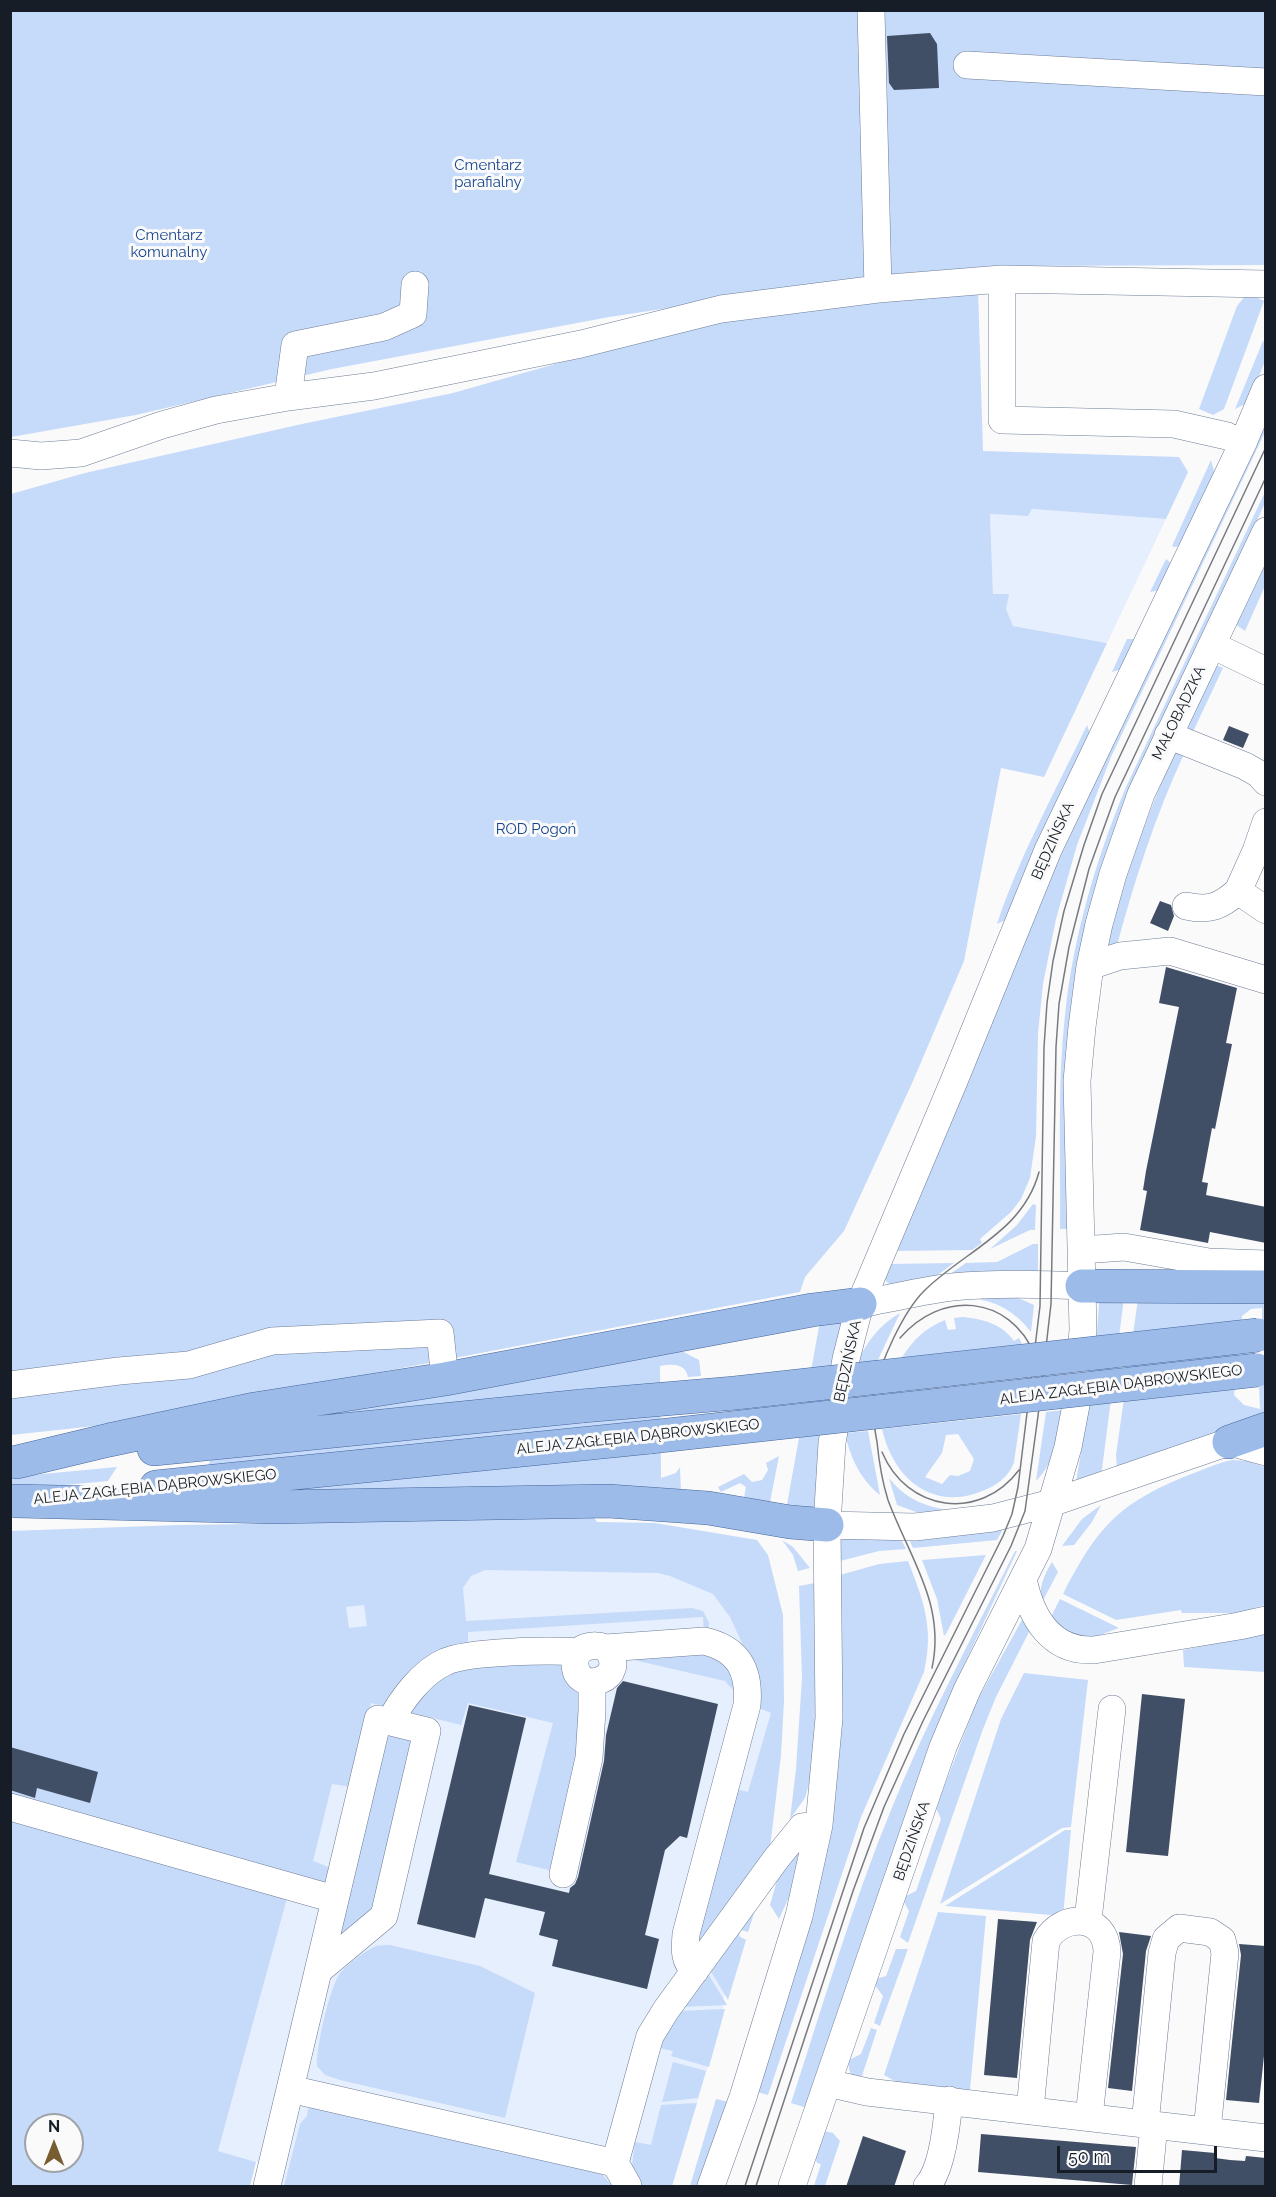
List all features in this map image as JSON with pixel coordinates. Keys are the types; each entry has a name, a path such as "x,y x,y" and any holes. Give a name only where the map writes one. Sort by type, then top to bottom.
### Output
{"main road":[{"path":"1082,1286 1266,1287"},
{"path":"14,1463 255,1409 446,1378 812,1310 860,1304"},
{"path":"14,1463 582,1406 735,1393 1262,1335"},
{"name":"ALEJA ZAGŁĘBIA DĄBROWSKIEGO","path":"13,1502 650,1437 1261,1369"},
{"path":"1229,1442 1266,1429"},
{"path":"13,1502 273,1507 608,1501 708,1508 790,1522 827,1525"}],"street":[{"path":"871,10 878,289"},
{"path":"967,65 1266,82"},
{"path":"1002,279 1002,420 1174,424 1227,436 1243,443"},
{"path":"10,453 41,456 81,453 162,425 216,410 288,397 374,386 581,344 721,309 878,289 1002,279 1266,284"},
{"path":"288,397 295,345 384,327 413,314 415,285"},
{"name":"BĘDZIŃSKA","path":"711,2187 743,2097 799,1917 819,1825 829,1718 827,1525 832,1443 846,1359 860,1304 954,1082 1048,850 1243,443 1266,388"},
{"name":"MAŁOBĄDZKA","path":"1106,900 1141,794 1266,531"},
{"path":"1212,645 1266,671"},
{"path":"1168,735 1245,766 1259,774 1266,782"},
{"path":"1186,906 1202,910 1225,903 1238,891 1266,822"},
{"path":"1238,891 1266,910"},
{"name":"BĘDZIŃSKA","path":"792,2187 943,1747 967,1690 1038,1549 1068,1447 1077,1400 1083,1330 1077,1082 1090,966 1106,900"},
{"path":"1090,966 1120,956 1170,951 1266,980"},
{"path":"1082,1250 1124,1247 1209,1262 1266,1264"},
{"name":"BĘDZIŃSKA","path":"860,1304 953,1287 1022,1284 1082,1286"},
{"path":"10,1385 119,1371 189,1365 272,1341 441,1327 446,1378"},
{"path":"827,1525 888,1527 942,1525 1012,1514 1051,1503 1229,1442 1266,1452"},
{"path":"1023,1579 1027,1598 1040,1626 1071,1648 1094,1650 1266,1620"},
{"path":"606,1648 611,1654 612,1670 600,1681 584,1680 577,1672 575,1662 578,1652 586,1646 596,1644 606,1648 705,1641 719,1644 733,1654 744,1668 748,1689 747,1705 686,1934 685,1956 689,1966 695,1971"},
{"path":"390,1722 408,1694 432,1670 446,1661 469,1656 578,1652"},
{"path":"563,1874 589,1758 592,1682"},
{"path":"1086,1921 1112,1708"},
{"path":"267,2187 334,1899 378,1719 427,1731 384,1917 318,1971"},
{"path":"10,1807 334,1899"},
{"path":"290,2089 621,2175 646,2050 650,2036 659,2020 776,1859 802,1827 819,1825"},
{"path":"1030,2110 1046,1941 1050,1933 1060,1926 1086,1921 1097,1926 1104,1935 1107,1952 1089,2117"},
{"path":"1148,2187 1162,1953 1166,1939 1179,1928 1210,1932 1222,1940 1225,1953 1208,2130"},
{"path":"828,2083 867,2092 1265,2138 1266,2132"},
{"path":"936,2184 949,2100"}],"shaded area":[{"path":"1032,509 1166,519 1107,643 1013,626 1006,609 993,595 990,514 1028,516"},
{"path":"339,1566 666,1566 771,1611 779,1707 737,1867 722,2019 672,2186 281,2186 286,2167 256,2162 218,2151 341,1699 348,1628"}],"green space":[{"name":"Cmentarz parafialny","path":"11,11 1265,11 1265,265 993,266 895,274 609,317 332,369 136,415 11,437"},
{"name":"ROD Pogoń","path":"978,288 983,451 1179,457 1188,472 1166,519 1032,509 1028,516 990,514 993,594 1009,594 1006,609 1013,626 1107,643 1044,777 1001,768 964,961 913,1081 844,1231 805,1277 800,1292 104,1425 11,1435 11,494 85,473 453,393 675,330 785,309"},
{"path":"1245,296 1256,297 1264,301 1224,409 1213,415 1199,409 1237,306"},
{"path":"1263,341 1265,342 1265,361 1251,397 1247,403 1235,409"},
{"path":"1265,422 1265,432 1111,757 1077,845 1056,919 1043,984 1038,1033 1036,1136 1030,1178 1021,1199 1011,1212 980,1239 982,1243 972,1250 895,1251 1047,885"},
{"path":"1211,460 1215,475 1182,546 1174,547 1172,546"},
{"path":"1265,492 1265,503 1118,823 1069,1229 1060,1229 1060,1095 1065,1015 1074,957 1087,899 1126,787"},
{"path":"1166,559 1173,565 1161,590 1150,592"},
{"path":"1265,560 1265,586 1245,631 1235,624"},
{"path":"1127,639 1137,639 1122,669 1112,672"},
{"path":"1216,665 1223,668 1190,738 1186,726"},
{"path":"1087,725 1091,736 1008,919 997,924 1027,848"},
{"path":"1176,750 1185,752 1146,849 1116,949 1104,953 1136,850"},
{"path":"1033,1204 1036,1205 1035,1230 1030,1230 990,1249 1017,1225"},
{"path":"1033,1244 1038,1244 1038,1272 947,1276 966,1263 997,1262"},
{"path":"954,1263 932,1279 890,1285 885,1280 889,1264"},
{"path":"980,1297 1016,1297 1034,1305 1031,1332 1009,1311 981,1300"},
{"path":"1124,1298 1101,1477 1076,1482 1094,1375 1099,1304 1100,1301"},
{"path":"1138,1299 1265,1299 1265,1320 1262,1320 1262,1308 1251,1309 1242,1316 1234,1395 1244,1405 1260,1409 1259,1385 1265,1385 1265,1415 1117,1469 1116,1455"},
{"path":"900,1313 877,1362 856,1364 874,1335"},
{"path":"963,1317 992,1323 1004,1330 1014,1341 1019,1338 1023,1346 901,1359 914,1341 925,1331 945,1320 948,1330 956,1329 954,1318"},
{"path":"820,1321 840,1323 841,1326 816,1505 813,1512 786,1510"},
{"path":"672,1346 699,1360 701,1376 688,1377 681,1367 660,1366 661,1478 676,1473 680,1467 681,1493 282,1500 207,1469 229,1428"},
{"path":"1064,1410 1052,1457 1036,1481 1046,1412"},
{"path":"1021,1414 1014,1462 1008,1474 989,1488 970,1495 952,1497 935,1495 907,1478 896,1464 882,1429","holes":["958,1434 974,1459 970,1471 958,1476 950,1475 942,1484 925,1477 942,1453 946,1435"]},
{"path":"868,1431 880,1495 857,1467 845,1433"},
{"path":"779,1456 769,1507 743,1503 746,1487 740,1483 721,1492 718,1487 744,1474 752,1482 762,1480 768,1470 766,1463"},
{"path":"1232,1460 1247,1461 1265,1467 1265,1605 1238,1613 1182,1613 1181,1610 1116,1620 1063,1594 1099,1535 1127,1508 1165,1485"},
{"path":"117,1467 108,1481 11,1490 11,1477"},
{"path":"889,1478 912,1498 942,1509 944,1513 916,1512 897,1505"},
{"path":"1101,1505 1092,1522 1074,1545 1062,1546 1082,1519"},
{"path":"590,1511 597,1522 655,1523 757,1540 768,1555 783,1615 784,1701 781,1755 770,1848 702,1942 697,1941 731,1788 748,1792 771,1713 754,1706 742,1643 730,1617 713,1594 658,1573 485,1570 471,1576 463,1588 466,1621 692,1608 703,1611 709,1623 708,1634 704,1634 703,1617 468,1632 468,1663 556,1660 569,1667 577,1680 583,1755 553,1871 516,1862 553,1723 468,1703 461,1725 371,1703 351,1787 332,1784 313,1861 331,1868 326,1891 292,1880 218,2151 256,2162 250,2186 11,2186 10,1531 312,1523 427,1514","holes":["364,1605 367,1626 349,1628 346,1607"]},
{"path":"1003,1529 997,1540 913,1548 909,1539"},
{"path":"843,1539 901,1539 906,1549 879,1551 840,1561 840,1541"},
{"path":"782,1540 793,1547 810,1568 798,1571 793,1555"},
{"path":"1017,1551 957,1680 807,2108 791,2103 851,1919 891,1810 966,1647"},
{"path":"986,1555 944,1636 937,1599 922,1560"},
{"path":"908,1561 919,1589 928,1628 924,1672 861,1817 768,2095 757,2092 807,1937 828,1843 841,1721 840,1575 879,1564"},
{"path":"1052,1562 1058,1572 1041,1604 1042,1582"},
{"path":"815,1583 818,1676 812,1773 805,1798 790,1819 802,1678 799,1586"},
{"path":"1060,1599 1119,1628 1086,1640 1078,1639 1049,1621"},
{"path":"1023,1618 1031,1628 996,1697 983,1729 908,1943 900,1937 909,1911 904,1902 906,1896 916,1891 941,1819 936,1808 977,1701"},
{"path":"1265,1634 1265,1672 1184,1667 1183,1650"},
{"path":"704,1648 731,1660 741,1699 725,1681 625,1658"},
{"path":"1024,1673 1088,1680 1071,1827 1062,1828 940,1904 1001,1719"},
{"path":"389,1735 418,1743 380,1908 336,1943 376,1747"},
{"path":"1065,1830 1071,1830 1063,1916 945,1906"},
{"path":"797,1853 801,1860 795,1884 779,1919 770,1905 780,1870"},
{"path":"759,1898 748,1932 741,1930 739,1936 746,1940 728,2000 709,1968"},
{"path":"938,1912 986,1916 970,2090 898,2083 884,2075"},
{"path":"390,1945 480,1966 535,1993 505,2118 340,2080 325,2075 317,2066 324,2019 339,1975 372,1948"},
{"path":"896,1949 908,1949 880,2026 874,2023 883,1996 874,1984 876,1979 886,1976"},
{"path":"707,1972 727,2005 681,2007"},
{"path":"725,2009 709,2067 671,2056 673,2051 655,2047 678,2011"},
{"path":"871,2028 877,2030 860,2082 850,2073 849,2060 861,2054"},
{"path":"673,2062 706,2071 698,2098 662,2102"},
{"path":"716,2099 729,2102 700,2186 690,2186"},
{"path":"697,2103 672,2186 639,2186 632,2165 635,2142 651,2145 661,2105"},
{"path":"316,2106 571,2165 603,2175 612,2186 284,2186 300,2124 307,2116 308,2109"},
{"path":"824,2131 833,2133 840,2141 825,2186 814,2186 821,2164 817,2163 814,2155"}],"building":[{"path":"930,33 937,44 939,88 894,90 889,83 887,36"},
{"path":"1229,726 1249,734 1243,748 1223,740"},
{"path":"1160,901 1171,905 1174,916 1168,931 1150,923"},
{"path":"1166,967 1237,988 1226,1043 1232,1044 1202,1182 1208,1183 1206,1195 1266,1207 1266,1243 1210,1232 1208,1243 1140,1230 1147,1191 1143,1190 1146,1171 1179,1007 1159,1003"},
{"path":"623,1681 718,1704 687,1838 680,1836 665,1850 645,1935 659,1939 647,1989 552,1966 558,1940 539,1935 545,1912 485,1898 475,1938 417,1924 469,1705 526,1718 489,1874 569,1893 578,1877 604,1761 606,1735 617,1688"},
{"path":"1142,1694 1185,1699 1168,1856 1126,1852"},
{"path":"10,1747 98,1772 90,1803 37,1788 35,1798 10,1790"},
{"path":"998,1919 1037,1922 1030,1940 1017,2078 984,2075"},
{"path":"1119,1932 1151,1936 1146,1951 1132,2091 1108,2088 1123,1954"},
{"path":"1239,1944 1266,1946 1266,2037 1259,2103 1226,2100 1241,1955"},
{"path":"981,2134 1136,2147 1132,2185 978,2172"},
{"path":"863,2136 906,2151 894,2187 846,2187"},
{"path":"1182,2150 1215,2153 1215,2158 1230,2160 1245,2161 1246,2156 1266,2158 1266,2187 1179,2187"}],"tram line":[{"path":"745,2186 864,1828 904,1734 1012,1514 1018,1487 1040,1306 1044,1047 1053,961 1064,911 1102,794 1266,447"},
{"path":"756,2186 853,1891 884,1807 923,1721 1011,1546 1025,1511 1051,1304 1056,1047 1059,1004 1069,947 1089,869 1115,797 1266,477"},
{"path":"932,1668 935,1645 930,1602 886,1493 874,1423 874,1392 893,1338 916,1300 940,1277 1006,1225 1031,1193 1039,1172"},
{"path":"900,1338 917,1322 935,1312 954,1306 973,1306 992,1310 1009,1320 1023,1335 1035,1355"},
{"path":"882,1452 893,1472 908,1487 926,1498 945,1503 965,1503 985,1498 1003,1487 1019,1470"}],"park label":[{"name":"Cmentarz komunalny","path":"169,244"}]}
